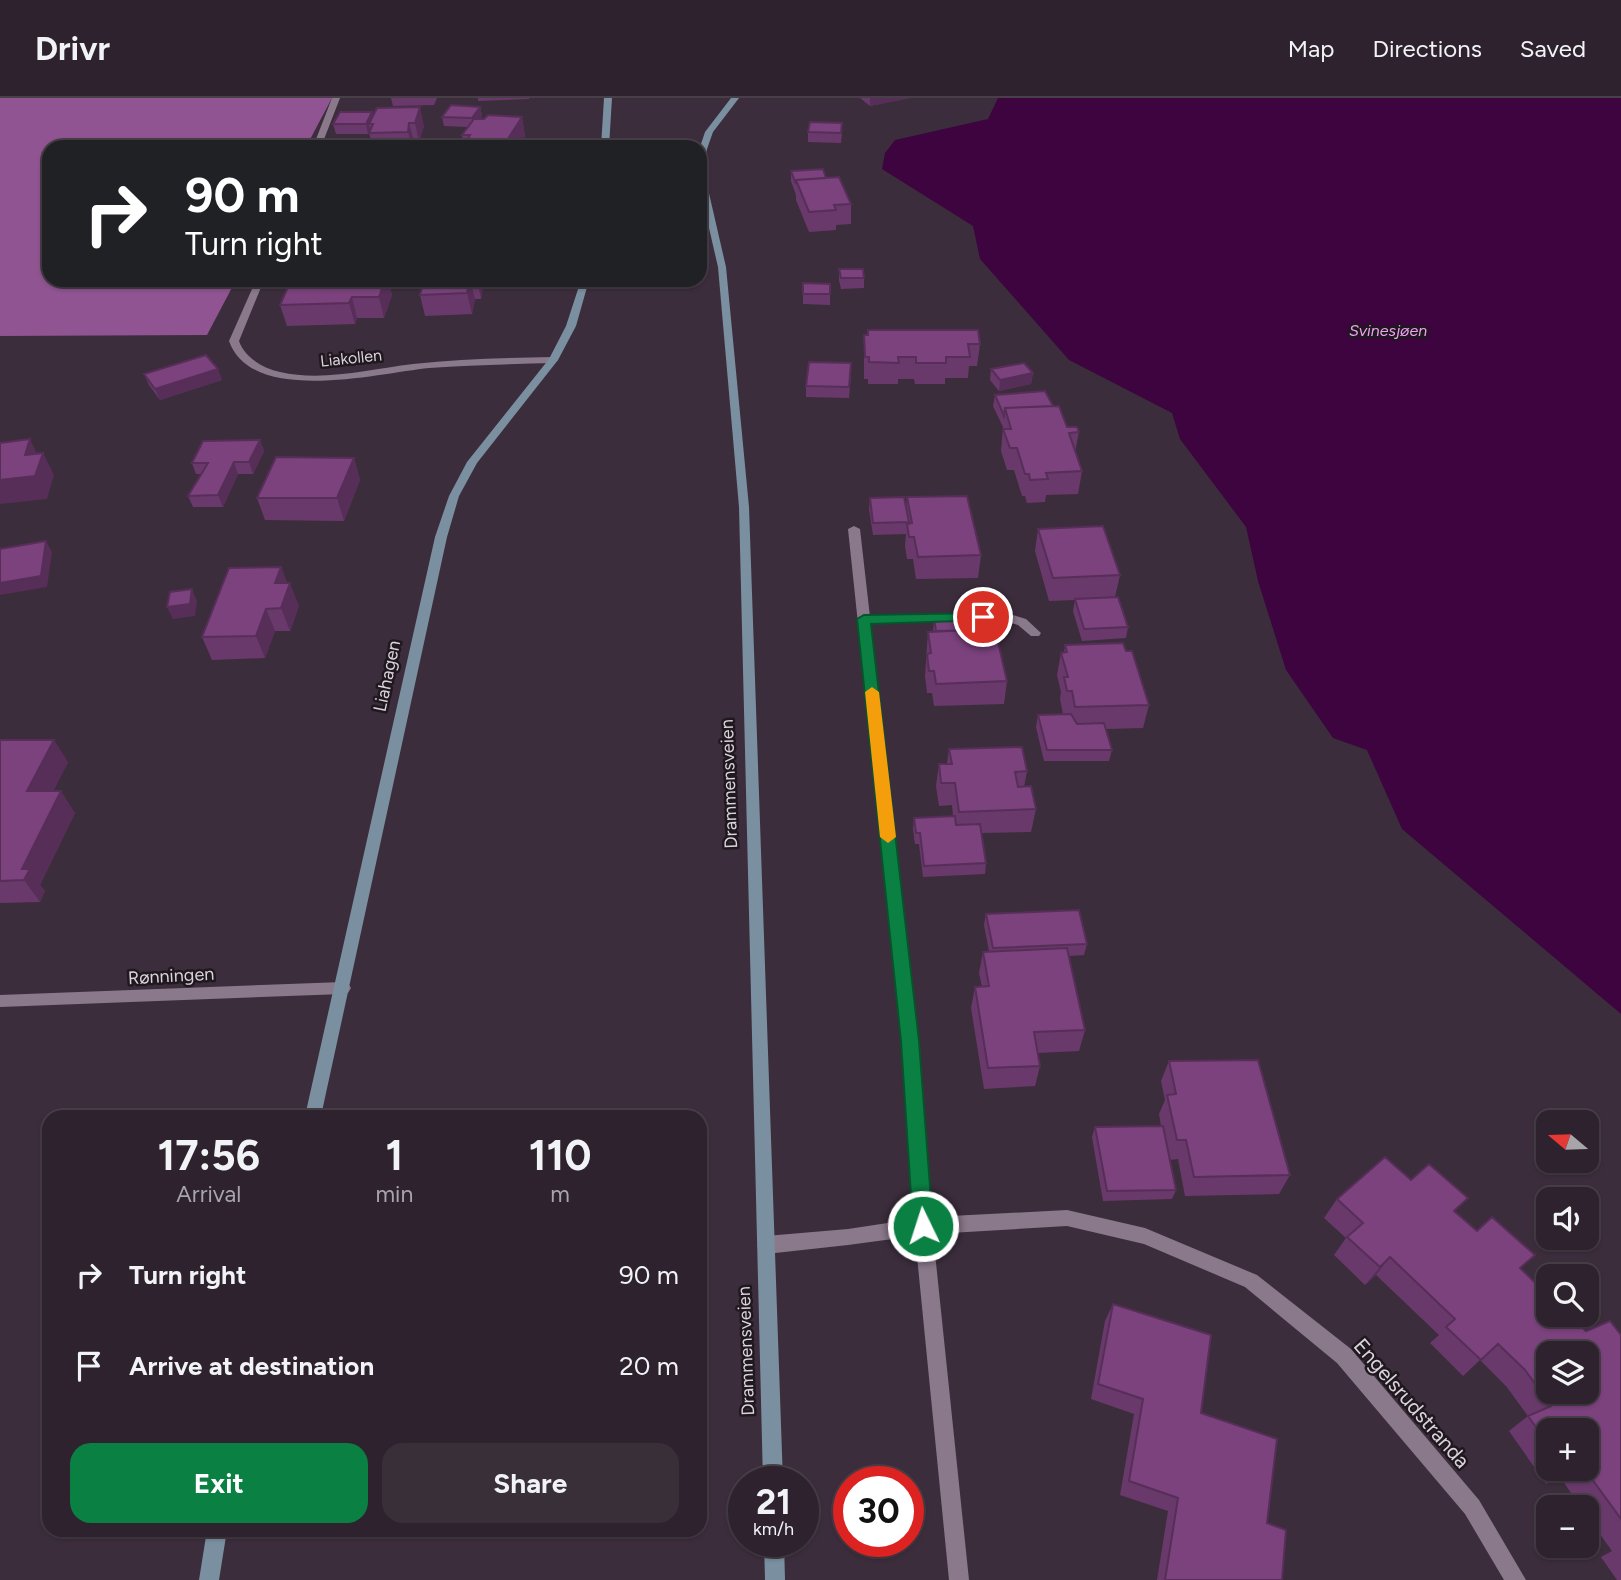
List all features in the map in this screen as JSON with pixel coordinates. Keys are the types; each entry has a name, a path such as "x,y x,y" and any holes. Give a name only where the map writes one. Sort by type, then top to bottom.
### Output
{"main road":[{"path":"605,140 608,98"},
{"name":"Drammensveien","path":"706,140 720,115 735,98"},
{"name":"Drammensveien","path":"707,202 722,267 744,507 773,1466"},
{"name":"Liahagen","path":"314,1110 433,573 454,496 472,462 553,360 571,326 583,287"},
{"path":"209,1580 216,1537"},
{"path":"774,1557 775,1580"}],"street":[{"path":"320,140 336,98"},
{"name":"Liakollen","path":"257,287 233,341 236,351 245,359 281,376 317,377 418,367 553,360"},
{"path":"854,529 910,1041 923,1226 959,1580"},
{"path":"864,619 1006,617 1022,622 1035,632"},
{"name":"Rønningen","path":"0,1000 343,988"},
{"name":"Engelsrudstranda","path":"766,1245 923,1226 1067,1218 1145,1236 1251,1281 1344,1356 1472,1507 1516,1580"}],"shaded area":[{"path":"0,98 332,98 310,140 42,140 42,287 232,287 207,335 0,336"}],"water":[{"name":"Svinesjøen","path":"998,98 1621,98 1621,1014 1402,829 1367,750 1333,738 1286,670 1258,581 1246,527 1180,439 1172,413 1069,360 980,259 973,226 882,169 885,153 895,140 988,119"}],"building":[{"path":"451,105 480,107 472,118 442,117"},
{"path":"420,107 415,123 409,123 408,132 369,133 373,124 369,124 377,108"},
{"path":"340,112 372,112 366,124 333,124"},
{"path":"488,115 522,117 507,140 467,140 470,135 462,135 474,119 484,119"},
{"path":"810,122 842,123 841,133 808,132"},
{"path":"823,169 826,178 796,180 796,184 791,171"},
{"path":"839,177 851,204 834,205 836,210 809,212 796,180"},
{"path":"839,269 863,269 864,278 841,278"},
{"path":"803,283 830,284 830,294 803,294"},
{"path":"288,287 383,287 379,297 352,297 349,303 280,305"},
{"path":"422,287 468,287 467,293 420,295"},
{"path":"868,330 978,330 980,344 968,344 970,357 946,357 946,363 916,363 916,357 898,357 899,363 869,362 869,357 865,357 864,335 868,335"},
{"path":"206,355 218,369 155,389 144,374"},
{"path":"809,362 851,363 849,387 806,386"},
{"path":"1024,363 1033,373 1000,380 991,369"},
{"path":"1045,391 1053,406 1005,408 1004,416 995,395"},
{"path":"1059,406 1067,427 1077,427 1079,432 1069,433 1082,471 1046,473 1048,479 1030,480 1029,474 1025,474 1017,448 1010,448 1003,429 1011,429 1005,408"},
{"path":"30,439 25,455 43,453 35,476 0,480 0,443"},
{"path":"260,440 249,462 234,462 218,495 188,496 208,463 192,463 203,441"},
{"path":"276,457 354,458 337,498 257,498"},
{"path":"967,496 981,555 918,557 914,537 909,537 907,524 912,523 907,497"},
{"path":"904,497 909,522 873,523 870,498"},
{"path":"1103,526 1120,575 1053,578 1038,529"},
{"path":"46,541 41,576 0,583 0,549"},
{"path":"281,567 275,583 290,583 281,608 266,609 256,636 202,637 229,568"},
{"path":"192,589 190,604 167,607 170,592"},
{"path":"1118,597 1128,627 1084,629 1075,599"},
{"path":"979,618 982,630 936,631 934,619"},
{"path":"995,629 1007,681 936,684 934,671 929,671 927,654 931,653 928,632"},
{"path":"1123,643 1126,651 1132,651 1149,705 1075,707 1072,691 1067,691 1064,677 1068,677 1061,653 1067,652 1065,645"},
{"path":"1071,714 1077,724 1104,723 1112,750 1047,750 1038,715"},
{"path":"0,740 54,740 27,791 61,791 22,869 30,869 24,880 0,881"},
{"path":"1022,747 1027,771 1015,772 1018,787 1031,786 1036,809 959,812 955,783 941,783 939,764 952,764 949,749"},
{"path":"955,816 956,825 980,824 986,863 924,866 920,833 916,833 914,818"},
{"path":"1079,910 1087,944 993,948 986,914"},
{"path":"1067,948 1085,1030 1034,1032 1040,1066 988,1068 975,987 989,986 983,952"},
{"path":"1258,1060 1290,1175 1194,1177 1186,1140 1177,1140 1167,1095 1176,1094 1169,1061"},
{"path":"1163,1126 1176,1190 1107,1191 1095,1127"},
{"path":"1385,1157 1411,1180 1429,1164 1468,1198 1454,1211 1477,1231 1492,1217 1535,1255 1520,1268 1536,1283 1536,1327 1582,1327 1586,1331 1610,1321 1621,1335 1621,1519 1593,1481 1599,1481 1599,1418 1536,1418 1536,1427 1528,1416 1551,1406 1550,1404 1599,1404 1599,1341 1536,1341 1536,1385 1525,1370 1498,1344 1481,1360 1446,1327 1455,1319 1390,1257 1380,1267 1347,1237 1363,1223 1337,1199"},
{"path":"1113,1304 1211,1335 1201,1413 1277,1439 1267,1523 1286,1530 1282,1580 1165,1580 1178,1498 1129,1481 1143,1399 1098,1384"}],"slow traffic":[{"path":"872,692 888,837"}],"route":[{"path":"923,1226 910,1041 864,619 983,617"}]}
